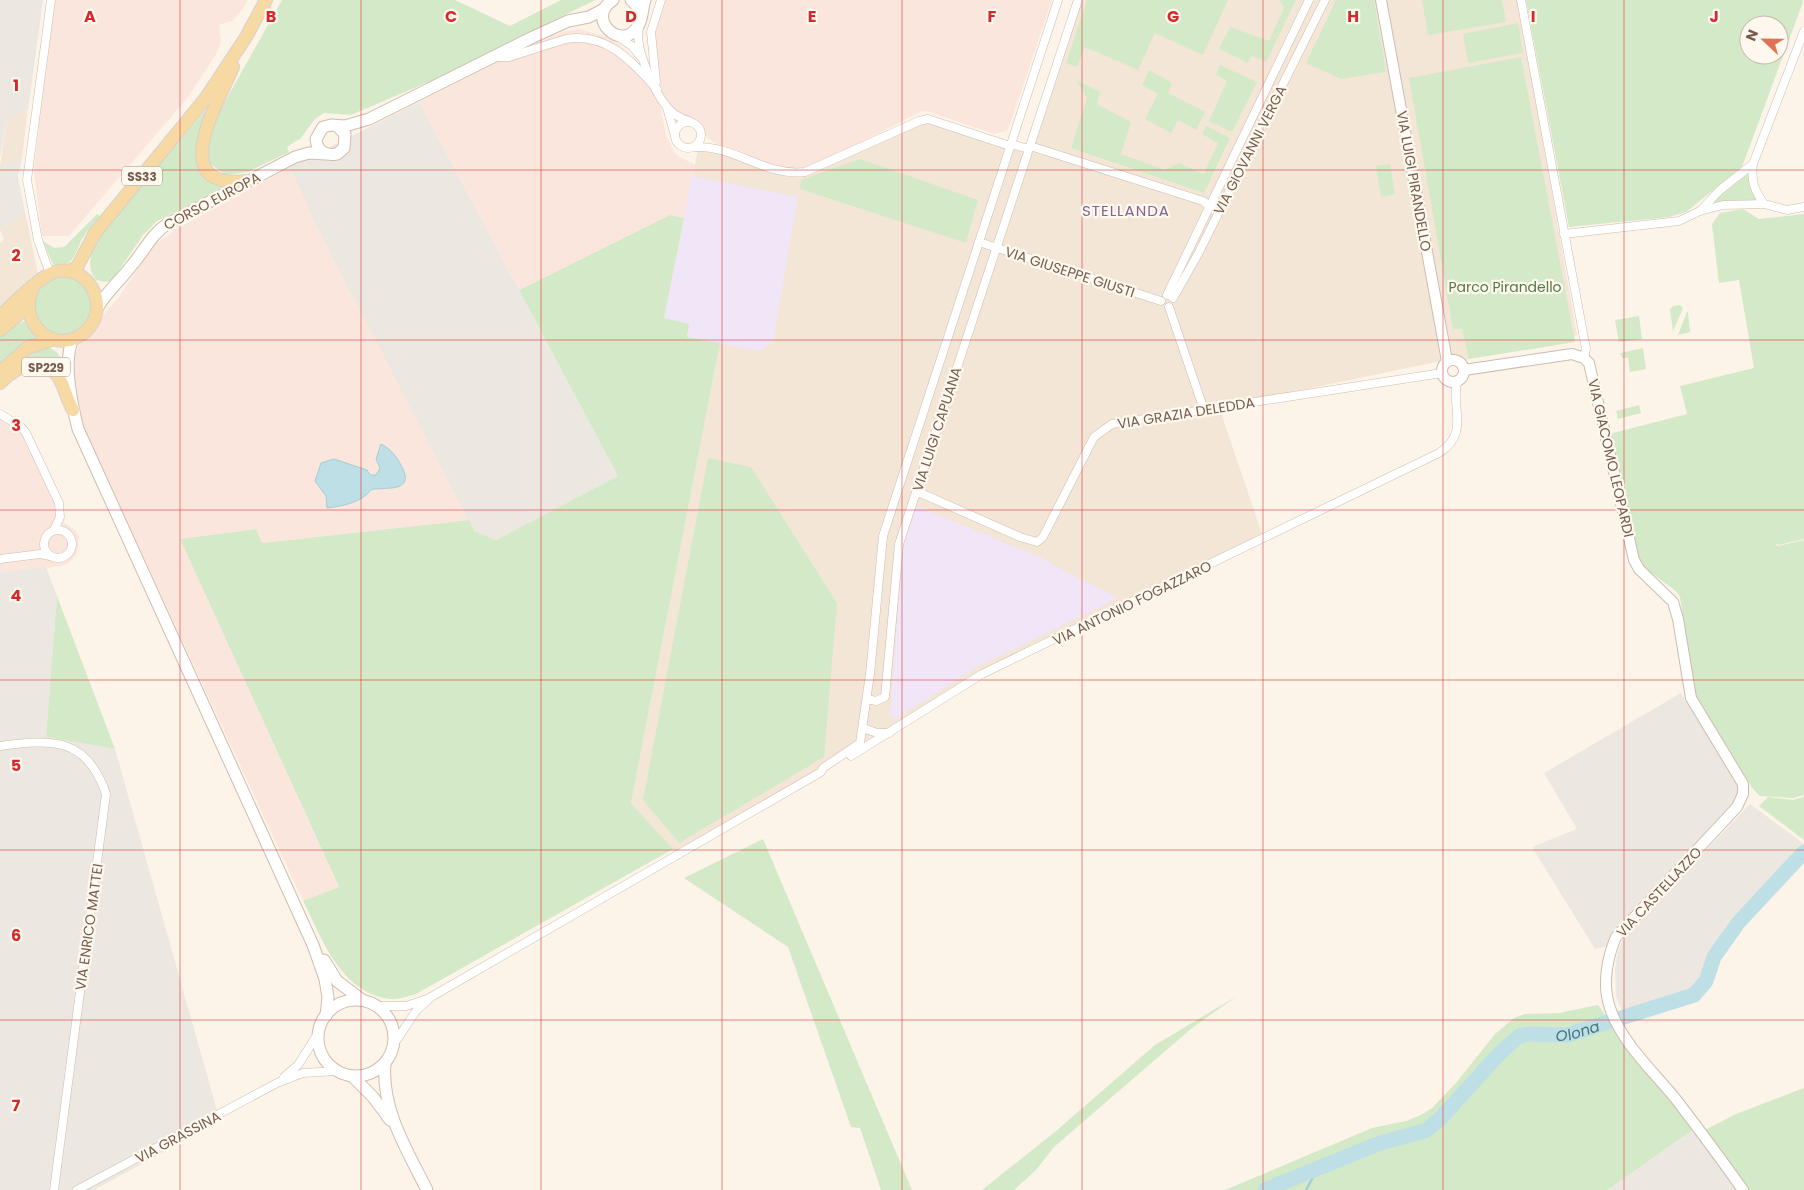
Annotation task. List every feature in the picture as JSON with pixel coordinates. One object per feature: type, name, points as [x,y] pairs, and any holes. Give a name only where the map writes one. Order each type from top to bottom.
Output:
[{"type":"main road","name":"SS33","points":[[69,272],[77,267],[95,233],[205,99],[246,37],[266,0]]},
{"type":"main road","points":[[372,118],[354,132],[346,145],[337,154],[326,154],[319,149],[316,142],[319,131],[328,125],[352,125],[372,118],[568,21],[589,17],[604,9],[613,0]]},
{"type":"main road","points":[[631,0],[638,7],[640,21]]},
{"type":"main road","points":[[561,26],[594,24],[612,32],[629,34],[640,21],[645,0]]},
{"type":"main road","points":[[604,9],[603,18],[612,32]]},
{"type":"main road","points":[[246,37],[204,133],[201,152],[203,163],[212,174],[231,182],[248,181]]},
{"type":"main road","points":[[337,126],[345,134],[346,145]]},
{"type":"main road","name":"CORSO EUROPA","points":[[295,157],[308,146],[319,131]]},
{"type":"main road","name":"CORSO EUROPA","points":[[98,307],[108,291],[121,279],[150,237],[159,230],[295,157],[309,153],[326,154]]},
{"type":"main road","name":"SS33","points":[[85,252],[82,267],[88,282]]},
{"type":"main road","points":[[0,316],[50,274],[69,272],[88,282],[106,287],[121,279]]},
{"type":"main road","points":[[0,372],[27,348],[39,342],[73,339],[90,327],[98,307],[96,296],[88,282]]},
{"type":"main road","points":[[34,286],[29,303],[30,317],[45,335],[56,339],[65,351],[70,371]]},
{"type":"main road","points":[[0,330],[18,316],[29,303]]},
{"type":"main road","name":"SP229","points":[[73,339],[69,351],[70,371],[73,410],[78,429],[313,944],[325,979],[328,997],[326,1016],[319,1032]]},
{"type":"main road","name":"SP229","points":[[0,383],[15,369],[24,364],[37,364],[49,368],[60,379],[68,402],[73,410]]},
{"type":"main road","name":"SP229","points":[[313,944],[337,981],[354,995],[376,1006],[391,1022],[394,1044]]},
{"type":"main road","points":[[326,1016],[334,1008],[345,1002],[365,1001]]},
{"type":"main road","points":[[319,1032],[318,1040],[322,1056],[337,1071],[352,1076],[365,1075],[377,1070],[385,1063],[394,1044]]},
{"type":"main road","points":[[385,1063],[386,1093],[395,1125],[427,1190]]},
{"type":"main road","points":[[352,1076],[373,1097],[395,1125]]},
{"type":"street","points":[[50,274],[38,240],[28,180],[52,0]]},
{"type":"street","points":[[657,89],[651,32],[662,0]]},
{"type":"street","name":"VIA LUIGI CAPUANA","points":[[863,728],[883,536],[1058,0]]},
{"type":"street","name":"VIA LUIGI CAPUANA","points":[[867,699],[876,701],[885,697],[899,544],[995,247],[1078,0]]},
{"type":"street","name":"VIA GIOVANNI VERGA","points":[[1170,297],[1210,206],[1310,0]]},
{"type":"street","name":"VIA GIOVANNI VERGA","points":[[1170,297],[1218,213],[1325,0]]},
{"type":"street","name":"VIA LUIGI PIRANDELLO","points":[[1381,0],[1447,361]]},
{"type":"street","name":"VIA GIACOMO LEOPARDI","points":[[1521,0],[1586,349],[1584,358],[1592,372],[1634,560],[1639,569],[1673,602],[1678,619],[1691,698]]},
{"type":"street","points":[[640,21],[637,36],[643,60],[667,106],[672,112],[697,125],[709,140],[724,150]]},
{"type":"street","points":[[612,32],[632,46],[643,60]]},
{"type":"street","points":[[1764,204],[1754,188],[1752,179],[1753,164],[1804,32]]},
{"type":"street","points":[[494,56],[509,57],[566,39],[595,40],[605,43],[624,55],[657,89]]},
{"type":"street","points":[[667,106],[675,139],[683,148],[707,146],[724,150],[768,167],[792,172],[805,172],[919,121],[928,119],[1203,201],[1218,213]]},
{"type":"street","points":[[675,139],[678,127],[689,122]]},
{"type":"street","points":[[695,147],[700,141],[700,129]]},
{"type":"street","points":[[1700,211],[1720,190],[1753,164]]},
{"type":"street","points":[[1564,234],[1679,221],[1700,211],[1722,205],[1764,204],[1788,210],[1804,207]]},
{"type":"street","name":"VIA GIUSEPPE GIUSTI","points":[[979,242],[1161,301]]},
{"type":"street","points":[[1162,297],[1170,297],[1173,304],[1169,307],[1164,306],[1161,301],[1162,297]]},
{"type":"street","points":[[1169,307],[1204,410]]},
{"type":"street","points":[[1464,370],[1567,354],[1584,358]]},
{"type":"street","points":[[1447,361],[1458,361],[1464,370],[1463,377],[1457,382],[1446,380],[1442,373],[1443,366],[1447,361]]},
{"type":"street","name":"VIA GRAZIA DELEDDA","points":[[916,492],[1020,537],[1037,542],[1043,537],[1088,447],[1098,432],[1112,424],[1442,373]]},
{"type":"street","name":"VIA ANTONIO FOGAZZARO","points":[[821,772],[825,772],[891,733],[982,674],[1439,452],[1448,445],[1456,431],[1457,382]]},
{"type":"street","points":[[0,414],[21,427],[26,434],[57,496],[61,513],[54,530],[35,551],[22,556]]},
{"type":"street","points":[[0,559],[22,556],[64,557],[72,545],[67,533],[54,530]]},
{"type":"street","points":[[44,539],[44,548],[50,556]]},
{"type":"street","name":"VIA CASTELLAZZO","points":[[1691,698],[1741,780],[1744,794],[1737,807],[1616,937],[1610,952],[1606,973],[1610,1008],[1624,1036],[1675,1098],[1744,1190]]},
{"type":"street","points":[[376,1006],[406,1006],[432,997],[821,772],[823,768],[857,747],[861,740],[863,728],[881,734],[891,733]]},
{"type":"street","name":"VIA ENRICO MATTEI","points":[[0,746],[45,742],[72,748],[93,764],[106,794],[54,1190]]},
{"type":"street","points":[[394,1044],[416,1011],[432,997]]},
{"type":"street","name":"VIA GRASSINA","points":[[277,1083],[298,1065],[319,1032]]},
{"type":"street","name":"VIA GRASSINA","points":[[77,1190],[277,1083],[303,1073],[337,1071]]},
{"type":"shaded area","points":[[0,0],[43,0],[28,110],[7,118],[0,158]]},
{"type":"shaded area","points":[[53,0],[248,0],[232,21],[219,25],[221,41],[215,56],[188,97],[69,236],[42,236],[34,171]]},
{"type":"shaded area","points":[[663,0],[1052,0],[1008,130],[994,134],[926,111],[920,112],[805,171],[792,172],[725,149],[709,139],[698,125],[672,112],[658,88],[652,45],[659,9]]},
{"type":"shaded area","points":[[1079,0],[1518,0],[1577,335],[1465,360],[1441,361],[1219,407],[1263,537],[982,674],[825,771],[676,853],[631,803],[720,343],[664,319],[698,149],[707,147],[792,174],[924,120],[1029,151]]},
{"type":"shaded area","points":[[578,29],[606,36],[621,46],[636,60],[660,105],[666,135],[673,150],[681,158],[695,164],[684,218],[670,215],[519,290],[419,102],[533,44],[562,32]]},
{"type":"shaded area","points":[[419,102],[618,476],[496,540],[474,531],[313,219],[290,167]]},
{"type":"shaded area","points":[[28,110],[22,158],[0,166],[7,118]]},
{"type":"shaded area","points":[[22,158],[18,177],[25,212],[0,230],[0,166]]},
{"type":"shaded area","points":[[290,167],[313,219],[469,520],[262,543],[255,529],[180,539],[339,888],[303,901],[81,422],[75,403],[74,369],[75,354],[83,338],[119,297],[154,245],[175,230]]},
{"type":"shaded area","points":[[692,176],[798,197],[773,342],[759,351],[687,337],[689,324],[664,319]]},
{"type":"shaded area","points":[[25,212],[38,274],[0,306],[0,243],[4,239],[0,230]]},
{"type":"shaded area","points":[[0,409],[27,428],[61,498],[63,522],[75,530],[79,537],[77,554],[69,563],[62,566],[0,573]]},
{"type":"shaded area","points":[[916,506],[1049,561],[1051,564],[1115,596],[1116,599],[977,667],[895,719],[890,716],[903,542]]},
{"type":"shaded area","points":[[46,567],[57,596],[46,737],[115,749],[220,1121],[94,1190],[0,1190],[0,573]]},
{"type":"shaded area","points":[[1681,693],[1738,784],[1738,796],[1727,814],[1616,928],[1608,946],[1595,949],[1532,847],[1577,829],[1544,773]]},
{"type":"shaded area","points":[[1750,804],[1804,844],[1804,852],[1738,923],[1714,957],[1706,981],[1701,988],[1693,995],[1624,1015],[1616,997],[1615,969],[1618,951],[1623,940],[1630,930]]},
{"type":"shaded area","points":[[1694,1129],[1739,1190],[1607,1190]]},
{"type":"green space","points":[[282,0],[455,0],[510,26],[561,0],[595,0],[433,80],[351,115],[324,113],[315,119],[301,138],[287,147],[289,152],[248,172],[226,175],[209,163],[205,145],[210,128]]},
{"type":"green space","points":[[1087,0],[1228,0],[1203,55],[1155,33],[1138,70],[1085,47],[1077,67],[1066,63]]},
{"type":"green space","points":[[1279,0],[1296,0],[1266,62],[1252,56],[1248,63],[1219,49],[1230,27],[1269,41],[1284,8]]},
{"type":"green space","points":[[1336,0],[1374,0],[1386,72],[1341,79],[1306,63]]},
{"type":"green space","points":[[1422,0],[1502,0],[1506,22],[1428,35]]},
{"type":"green space","points":[[1526,0],[1802,0],[1803,2],[1789,40],[1789,15],[1739,15],[1739,65],[1780,65],[1742,167],[1686,212],[1669,217],[1569,227]]},
{"type":"green space","points":[[1518,23],[1523,53],[1468,63],[1463,34]]},
{"type":"green space","name":"Parco Pirandello","points":[[1521,57],[1575,342],[1469,359],[1462,329],[1453,329],[1409,78]]},
{"type":"green space","points":[[1220,65],[1257,82],[1232,132],[1209,121],[1227,81],[1216,74]]},
{"type":"green space","points":[[1149,70],[1172,83],[1168,93],[1205,112],[1196,130],[1178,120],[1171,133],[1145,119],[1158,94],[1142,85]]},
{"type":"green space","points":[[1076,80],[1100,92],[1097,104],[1131,122],[1121,154],[1165,170],[1179,163],[1204,174],[1218,143],[1202,134],[1206,126],[1230,138],[1204,193],[1071,148],[1087,98]]},
{"type":"green space","points":[[221,92],[201,165],[228,185],[157,221],[143,235],[113,279],[107,282],[96,280],[90,268],[90,262],[93,249],[103,231]]},
{"type":"green space","points":[[860,159],[978,200],[966,243],[800,189],[801,180]]},
{"type":"green space","points":[[1390,164],[1395,194],[1381,197],[1376,166]]},
{"type":"green space","points":[[1748,171],[1751,190],[1760,202],[1727,202],[1708,205]]},
{"type":"green space","points":[[1743,209],[1759,219],[1804,214],[1804,539],[1779,545],[1773,543],[1778,546],[1804,540],[1804,795],[1793,798],[1760,796],[1753,789],[1695,694],[1680,597],[1677,592],[1641,565],[1609,434],[1687,414],[1680,386],[1754,368],[1739,280],[1719,283],[1712,224],[1720,213]]},
{"type":"green space","points":[[97,214],[100,216],[82,239],[72,259],[65,265],[53,264],[43,241],[54,248],[64,247]]},
{"type":"green space","points":[[670,215],[684,218],[664,318],[689,324],[687,337],[720,343],[631,803],[673,849],[416,994],[390,999],[373,994],[358,986],[335,962],[303,901],[339,887],[180,539],[256,529],[262,543],[469,520],[474,531],[496,540],[618,476],[519,290]]},
{"type":"green space","points":[[63,277],[74,279],[87,290],[92,306],[90,317],[79,330],[63,335],[52,333],[39,322],[34,306],[36,295],[47,282]]},
{"type":"green space","points":[[1680,305],[1683,308],[1673,331],[1670,310],[1673,306]]},
{"type":"green space","points":[[1687,312],[1690,332],[1678,335]]},
{"type":"green space","points":[[1639,316],[1642,339],[1619,342],[1615,320]]},
{"type":"green space","points":[[26,320],[36,338],[15,351],[0,366],[0,334]]},
{"type":"green space","points":[[48,347],[53,349],[62,359],[66,378],[31,359],[23,360],[39,348]]},
{"type":"green space","points":[[1643,348],[1646,369],[1630,372],[1628,358],[1622,358],[1620,353]]},
{"type":"green space","points":[[1639,405],[1641,413],[1618,419],[1616,411]]},
{"type":"green space","points":[[708,458],[751,467],[837,603],[824,757],[679,843],[643,800]]},
{"type":"green space","points":[[57,596],[115,749],[46,737]]},
{"type":"green space","points":[[1768,797],[1793,800],[1804,797],[1804,840],[1759,806]]},
{"type":"green space","points":[[763,839],[912,1190],[881,1190],[860,1128],[851,1127],[788,947],[684,878]]},
{"type":"green space","points":[[1237,996],[1192,1028],[1054,1147],[1036,1170],[1014,1190],[982,1190],[1056,1131],[1155,1045]]},
{"type":"green space","points":[[1598,1005],[1608,1019],[1566,1031],[1528,1030],[1511,1035],[1455,1100],[1431,1122],[1412,1132],[1371,1144],[1357,1156],[1418,1140],[1443,1124],[1480,1082],[1520,1042],[1526,1040],[1569,1041],[1612,1027],[1694,1129],[1607,1190],[1225,1190],[1372,1128],[1406,1121],[1421,1115],[1432,1108],[1456,1083],[1495,1034],[1514,1018],[1525,1014],[1559,1013]]},
{"type":"green space","points":[[1804,1088],[1804,1190],[1747,1190],[1706,1133],[1707,1129],[1736,1114]]},
{"type":"water","points":[[381,444],[391,451],[402,467],[405,476],[401,486],[371,490],[362,498],[352,503],[327,508],[326,496],[315,481],[321,463],[334,459],[367,470],[370,475],[376,475],[380,468],[376,459]]},
{"type":"waterway","name":"Olona","points":[[1265,1190],[1380,1143],[1425,1131],[1439,1120],[1499,1054],[1519,1036],[1528,1034],[1567,1035],[1694,995],[1706,981],[1714,957],[1738,923],[1804,852]]},
{"type":"waterway","name":"Olona","points":[[1306,1190],[1318,1168]]},
{"type":"district","name":"STELLANDA","points":[[1126,210]]}]
